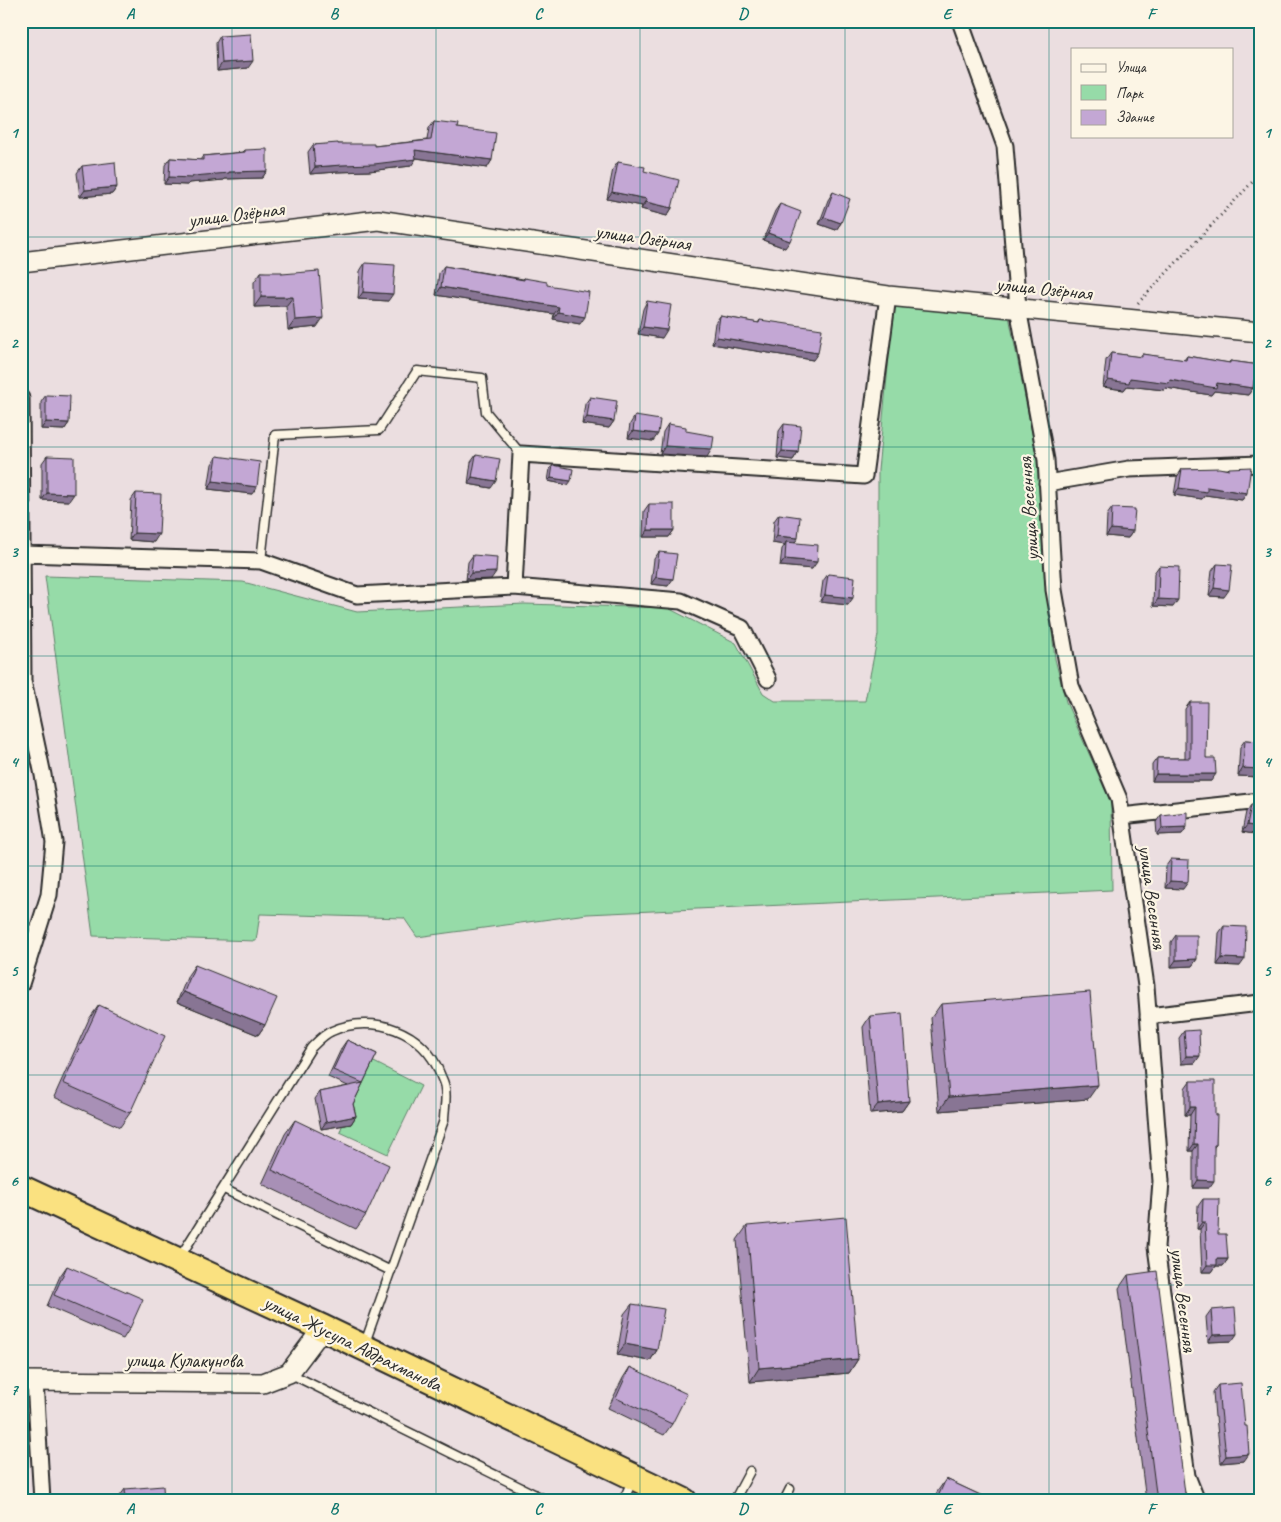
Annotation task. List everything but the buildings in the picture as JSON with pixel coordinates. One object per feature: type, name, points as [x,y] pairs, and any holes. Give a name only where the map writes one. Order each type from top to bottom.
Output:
[{"type":"highway","name":"улица Жусупа Абдрахманова","points":[[21,1188],[324,1328],[684,1501]]},
{"type":"street","name":"улица Весенняя","points":[[960,21],[1005,146],[1018,308],[1046,460],[1054,590],[1071,686],[1119,800],[1146,986],[1161,1181],[1156,1247],[1187,1476],[1197,1501]]},
{"type":"street","name":"улица Озёрная","points":[[21,262],[378,220],[888,296],[1260,332]]},
{"type":"street","points":[[514,586],[521,454],[864,476],[888,296]]},
{"type":"street","points":[[21,398],[23,681],[43,775],[54,842],[49,895],[21,984]]},
{"type":"street","points":[[1047,483],[1128,469],[1260,464]]},
{"type":"street","points":[[22,554],[261,560],[357,595],[514,586],[681,601],[742,628],[768,679]]},
{"type":"street","points":[[1121,816],[1260,801]]},
{"type":"street","points":[[1148,1016],[1260,1004]]},
{"type":"street","points":[[289,1373],[324,1328]]},
{"type":"street","name":"улица Кулакунова","points":[[28,1381],[263,1383],[289,1373]]},
{"type":"street","points":[[28,1381],[42,1501]]},
{"type":"lane","points":[[261,560],[275,435],[379,430],[417,371],[482,378],[486,412],[521,454]]},
{"type":"lane","points":[[178,1260],[311,1048],[330,1031],[354,1024],[379,1024],[402,1032],[422,1046],[437,1066],[445,1089],[444,1120],[363,1347]]},
{"type":"lane","points":[[224,1189],[391,1270]]},
{"type":"lane","points":[[289,1373],[548,1501]]},
{"type":"lane","points":[[734,1501],[750,1471]]},
{"type":"lane","points":[[623,1501],[634,1477]]},
{"type":"lane","points":[[784,1501],[790,1489]]},
{"type":"path","points":[[1123,318],[1260,174]]},
{"type":"green space","points":[[894,305],[1009,316],[1037,458],[1043,551],[1055,659],[1066,702],[1111,803],[1112,890],[587,914],[417,937],[404,918],[260,914],[256,941],[93,936],[45,576],[243,582],[357,612],[524,604],[668,608],[736,643],[763,693],[775,701],[865,701],[878,635],[878,470]]},
{"type":"green space","points":[[372,1061],[421,1086],[388,1154],[340,1132],[342,1126],[351,1123],[348,1110]]}]
